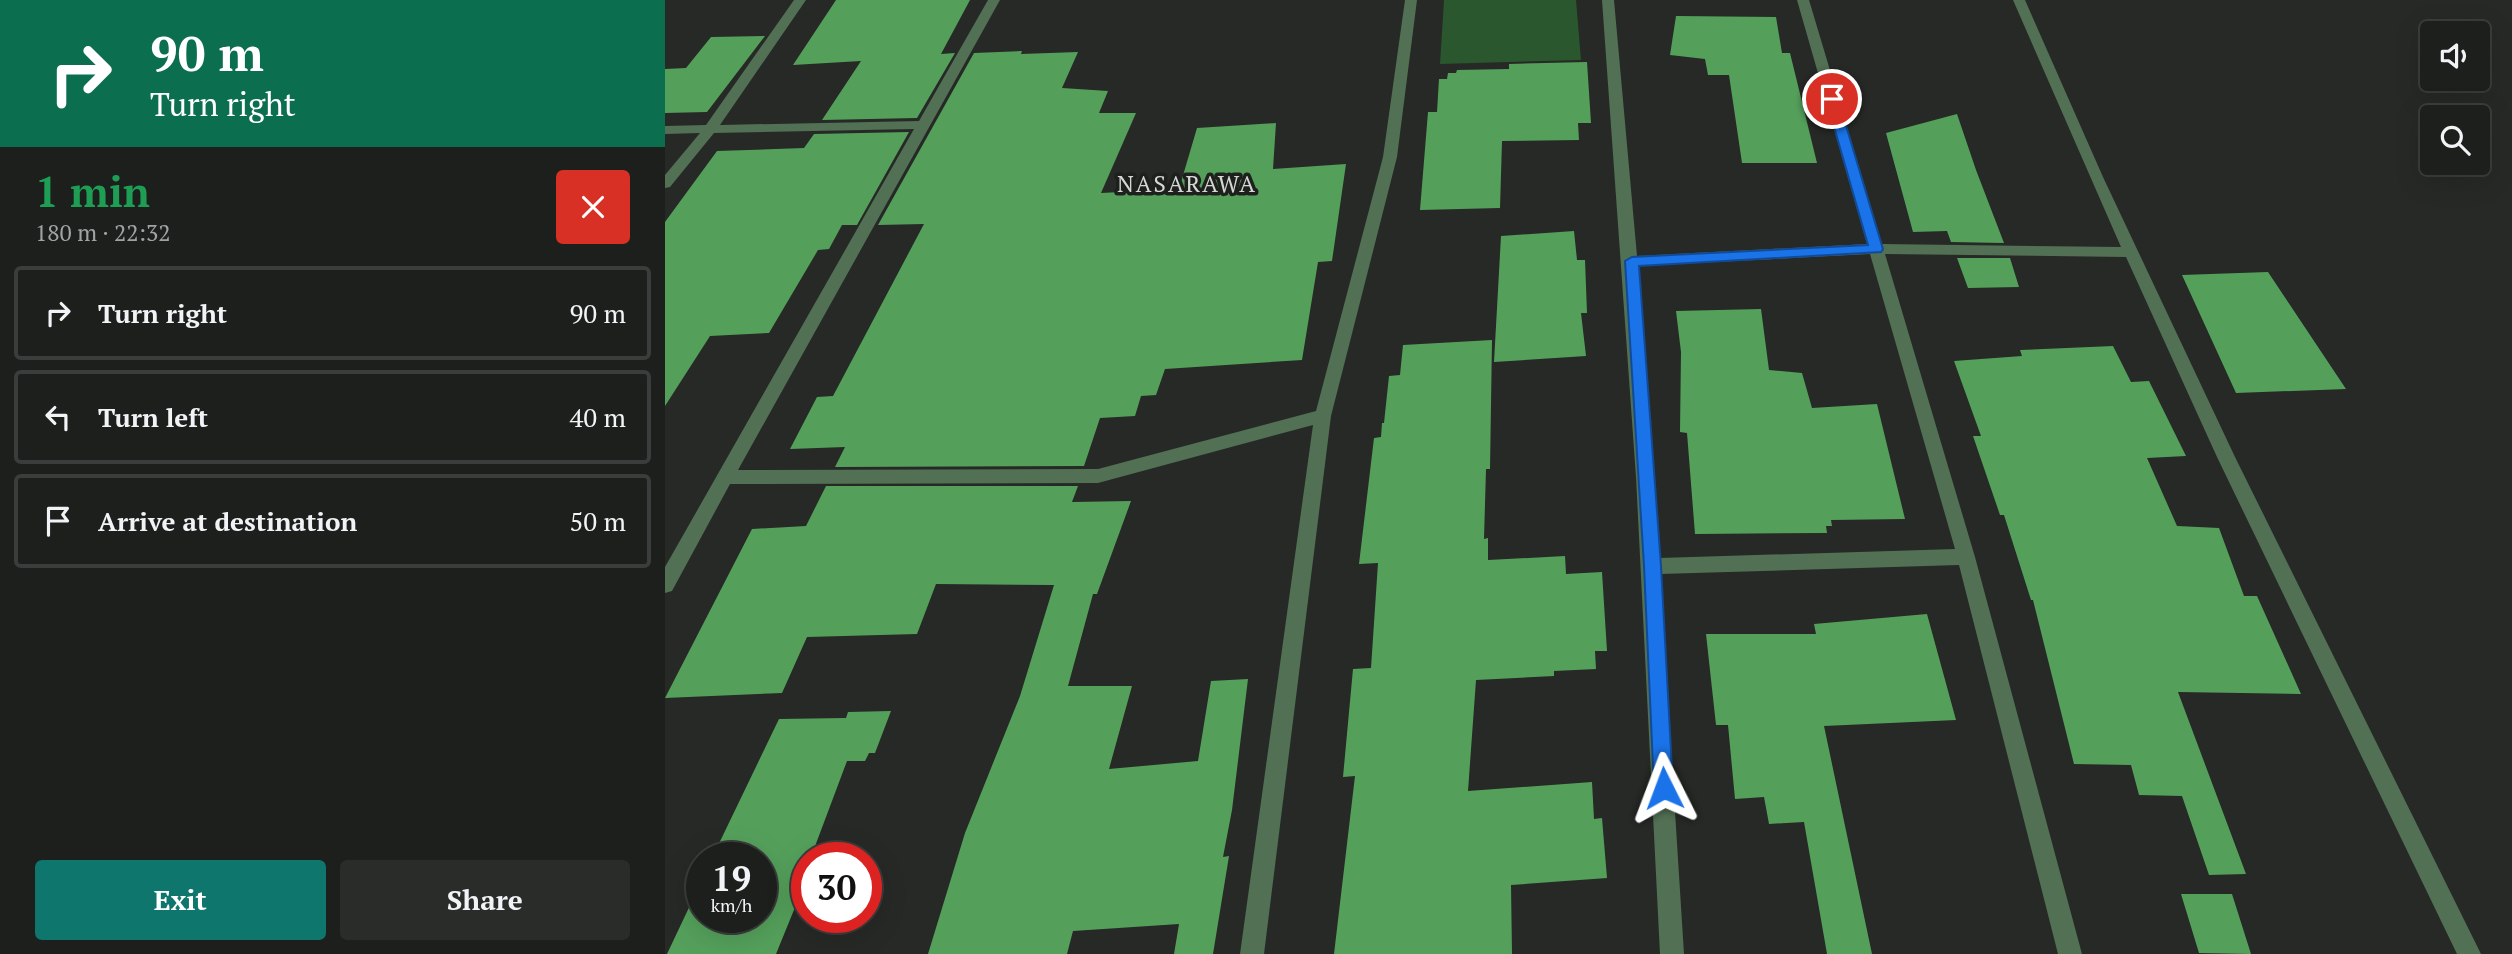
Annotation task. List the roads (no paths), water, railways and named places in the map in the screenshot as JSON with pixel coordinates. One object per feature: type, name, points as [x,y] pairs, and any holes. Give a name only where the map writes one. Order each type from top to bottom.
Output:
[{"type":"street","points":[[665,184],[711,128],[800,0]]},
{"type":"street","points":[[665,585],[994,0]]},
{"type":"street","points":[[1252,954],[1323,416],[1390,156],[1411,0]]},
{"type":"street","points":[[1608,0],[1632,261],[1653,566],[1672,954]]},
{"type":"street","points":[[1803,0],[1966,557],[2070,954]]},
{"type":"street","points":[[2019,0],[2226,457],[2469,954]]},
{"type":"street","points":[[665,130],[922,125]]},
{"type":"street","points":[[1632,261],[1876,249],[2131,252]]},
{"type":"street","points":[[726,477],[1098,476],[1323,416]]},
{"type":"street","points":[[1653,566],[1966,557]]},
{"type":"district","name":"NASARAWA","points":[[1187,183]]}]
